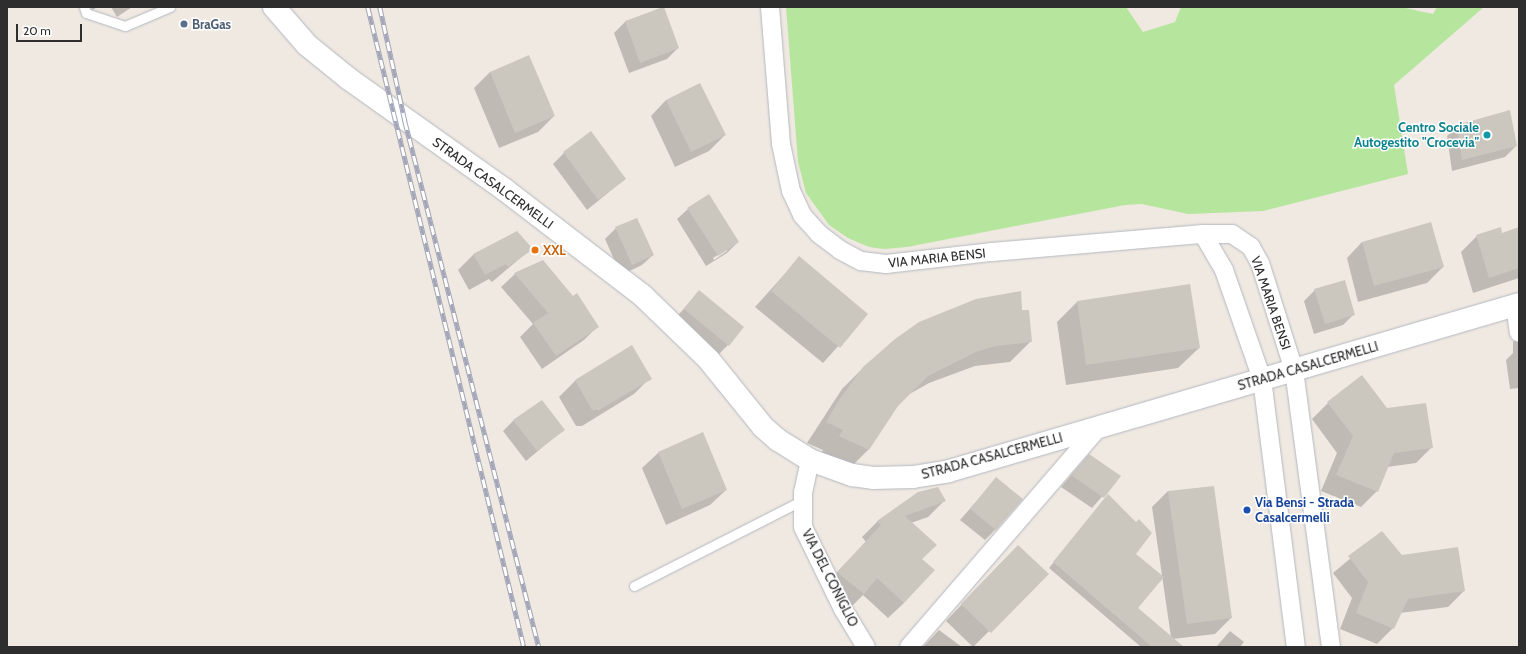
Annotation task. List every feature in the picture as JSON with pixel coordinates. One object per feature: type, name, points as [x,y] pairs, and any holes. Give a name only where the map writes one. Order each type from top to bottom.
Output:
[{"type":"main road","name":"STRADA CASALCERMELLI","points":[[274,7],[307,45],[394,113],[505,190],[642,295],[710,360],[763,427],[778,440],[810,460],[852,474],[873,478],[913,477],[960,468],[1517,304]]},
{"type":"street","name":"VIA MARIA BENSI","points":[[770,7],[781,144],[791,191],[802,215],[819,234],[840,250],[861,261],[886,264],[992,252],[1203,234],[1232,234],[1251,248],[1260,263],[1294,370],[1331,647]]},
{"type":"street","points":[[1203,234],[1224,270],[1262,379],[1296,647]]},
{"type":"street","points":[[1517,304],[1519,333]]},
{"type":"street","name":"STRADA CASALCERMELLI","points":[[909,647],[1098,428]]},
{"type":"street","name":"VIA DEL CONIGLIO","points":[[810,460],[803,500],[803,527],[844,609],[866,647]]},
{"type":"lane","points":[[84,7],[86,13],[125,26],[170,7]]},
{"type":"lane","points":[[634,586],[803,500]]},
{"type":"green space","points":[[786,7],[1126,7],[1143,32],[1175,22],[1181,7],[1401,7],[1433,14],[1437,7],[1484,7],[1394,85],[1408,174],[1263,211],[1188,214],[1142,204],[1125,205],[907,247],[884,249],[869,247],[848,238],[829,225],[806,193],[798,162]]},
{"type":"building","points":[[664,7],[679,48],[640,63],[625,21]]},
{"type":"building","points":[[529,55],[555,116],[515,133],[490,72]]},
{"type":"building","points":[[700,83],[726,135],[691,152],[666,100]]},
{"type":"building","name":"Centro Sociale Autogestito \"Crocevia\"","points":[[1510,110],[1517,146],[1462,160],[1457,125]]},
{"type":"building","points":[[591,131],[626,179],[598,200],[563,152]]},
{"type":"building","points":[[709,194],[739,242],[718,256],[687,208]]},
{"type":"building","points":[[637,218],[654,255],[632,265],[615,227]]},
{"type":"building","points":[[1431,222],[1444,267],[1374,286],[1362,242]]},
{"type":"building","points":[[1501,227],[1502,233],[1519,227],[1519,268],[1489,278],[1476,235]]},
{"type":"building","points":[[517,231],[533,249],[508,267],[506,264],[485,275],[473,254]]},
{"type":"building","points":[[799,256],[868,314],[840,348],[771,291]]},
{"type":"building","points":[[543,260],[573,296],[577,293],[599,327],[556,356],[533,323],[548,313],[514,273]]},
{"type":"building","points":[[1345,280],[1355,315],[1325,324],[1314,289]]},
{"type":"building","points":[[1190,284],[1200,348],[1086,365],[1077,301]]},
{"type":"building","points":[[699,290],[744,327],[729,346],[684,309]]},
{"type":"building","points":[[1021,291],[1022,310],[1029,310],[1032,342],[996,346],[976,352],[928,376],[898,406],[869,450],[839,436],[843,430],[826,422],[837,403],[863,367],[895,339],[919,322],[976,299]]},
{"type":"building","points":[[632,345],[652,379],[599,410],[592,410],[575,380]]},
{"type":"building","points":[[1362,375],[1387,408],[1426,403],[1433,448],[1394,453],[1378,492],[1336,475],[1353,436],[1327,402]]},
{"type":"building","points":[[542,400],[565,430],[537,451],[513,420]]},
{"type":"building","points":[[703,432],[727,490],[682,509],[658,452]]},
{"type":"building","points":[[1089,454],[1121,476],[1104,498],[1071,475]]},
{"type":"building","points":[[996,477],[1023,499],[996,530],[970,509]]},
{"type":"building","points":[[1214,486],[1232,618],[1187,624],[1168,491]]},
{"type":"building","points":[[938,487],[946,501],[905,516],[937,545],[922,559],[935,570],[904,603],[877,578],[864,594],[837,572],[881,525],[877,521],[918,492]]},
{"type":"building","points":[[1108,494],[1136,522],[1139,519],[1152,533],[1136,554],[1164,577],[1138,608],[1184,647],[1152,647],[1053,562]]},
{"type":"building","points":[[1382,531],[1402,555],[1458,547],[1465,591],[1408,599],[1394,629],[1356,613],[1368,582],[1348,556]]},
{"type":"building","points":[[1018,545],[1049,574],[991,633],[961,604]]},
{"type":"railway","points":[[368,7],[524,647]]},
{"type":"railway","points":[[380,7],[405,121],[539,647]]},
{"type":"place","name":"BraGas","points":[[184,24]]},
{"type":"place","name":"Centro Sociale Autogestito \"Crocevia\"","points":[[1487,135]]},
{"type":"place","name":"XXL","points":[[535,250]]},
{"type":"place","name":"Via Bensi - Strada Casalcermelli","points":[[1247,510]]}]
